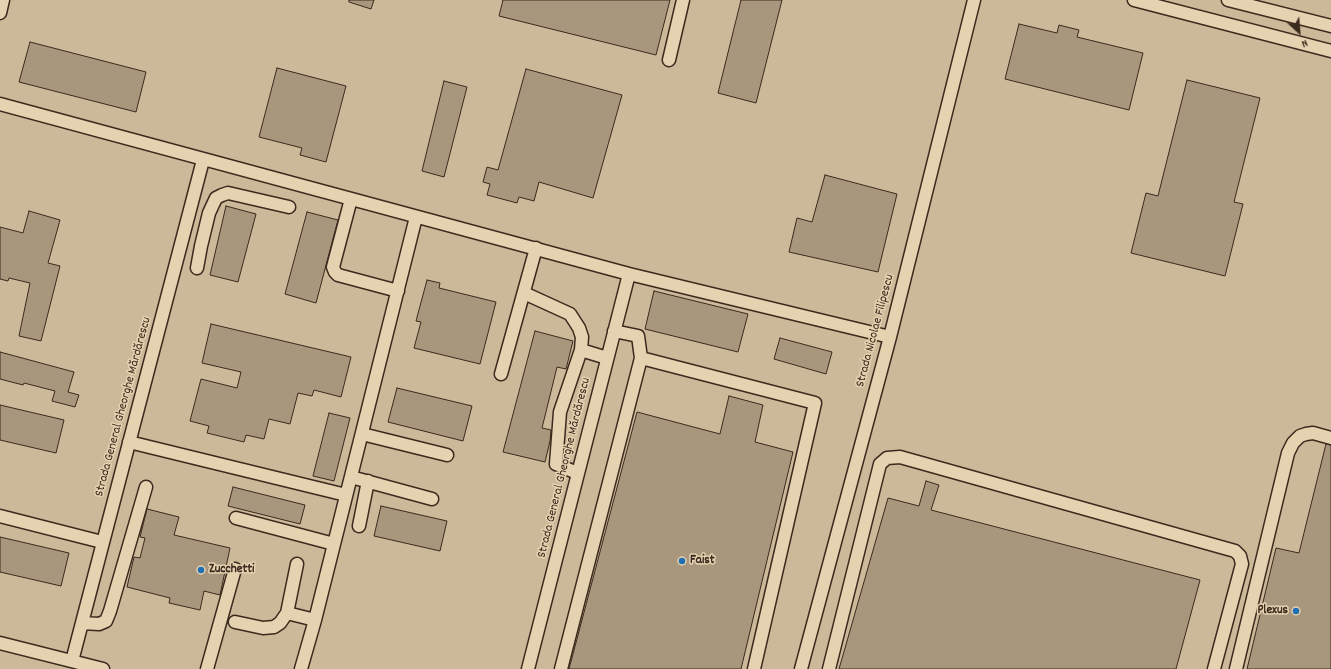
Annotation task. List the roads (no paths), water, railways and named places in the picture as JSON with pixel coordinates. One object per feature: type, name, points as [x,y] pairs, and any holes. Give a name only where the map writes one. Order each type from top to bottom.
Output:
[{"type":"street","points":[[0,13],[3,0]]},
{"type":"street","points":[[669,60],[683,0]]},
{"type":"street","name":"Strada Nicolae Filipescu","points":[[801,669],[890,337],[974,0]]},
{"type":"street","points":[[1134,0],[1331,51]]},
{"type":"street","points":[[1228,0],[1331,26]]},
{"type":"street","points":[[0,104],[629,274],[890,337]]},
{"type":"street","name":"Strada General Gheorghe Mărdărescu","points":[[72,661],[203,160]]},
{"type":"street","points":[[197,268],[209,213],[216,198],[228,193],[289,207]]},
{"type":"street","points":[[351,199],[333,267],[335,272],[338,275],[398,291]]},
{"type":"street","points":[[301,669],[315,620],[416,217]]},
{"type":"street","points":[[182,241],[201,246]]},
{"type":"street","points":[[501,374],[536,248]]},
{"type":"street","name":"Strada General Gheorghe Mărdărescu","points":[[528,669],[629,274]]},
{"type":"street","points":[[524,293],[570,314],[579,328],[582,337],[581,350],[560,412],[556,464],[578,473]]},
{"type":"street","points":[[560,669],[641,358],[638,336],[614,331]]},
{"type":"street","points":[[581,350],[607,358]]},
{"type":"street","points":[[641,358],[815,403],[754,669]]},
{"type":"street","points":[[1236,669],[1288,453],[1293,443],[1300,436],[1314,433],[1331,438]]},
{"type":"street","points":[[362,434],[447,455]]},
{"type":"street","points":[[129,442],[346,495]]},
{"type":"street","points":[[829,669],[880,464],[887,458],[900,456],[1235,551],[1240,556],[1242,564],[1214,669]]},
{"type":"street","points":[[351,477],[432,499]]},
{"type":"street","points":[[360,526],[368,481]]},
{"type":"street","points":[[82,623],[99,624],[106,621],[146,487]]},
{"type":"street","points":[[0,516],[102,542]]},
{"type":"street","points":[[236,518],[334,544]]},
{"type":"street","points":[[235,622],[263,628],[274,627],[280,623],[287,613],[297,564]]},
{"type":"street","points":[[208,669],[235,569]]},
{"type":"street","points":[[287,613],[315,620]]},
{"type":"street","points":[[0,643],[103,669]]},
{"type":"place","name":"Faist","points":[[682,561]]},
{"type":"place","name":"Zucchetti","points":[[201,570]]},
{"type":"place","name":"Plexus","points":[[1296,611]]}]
